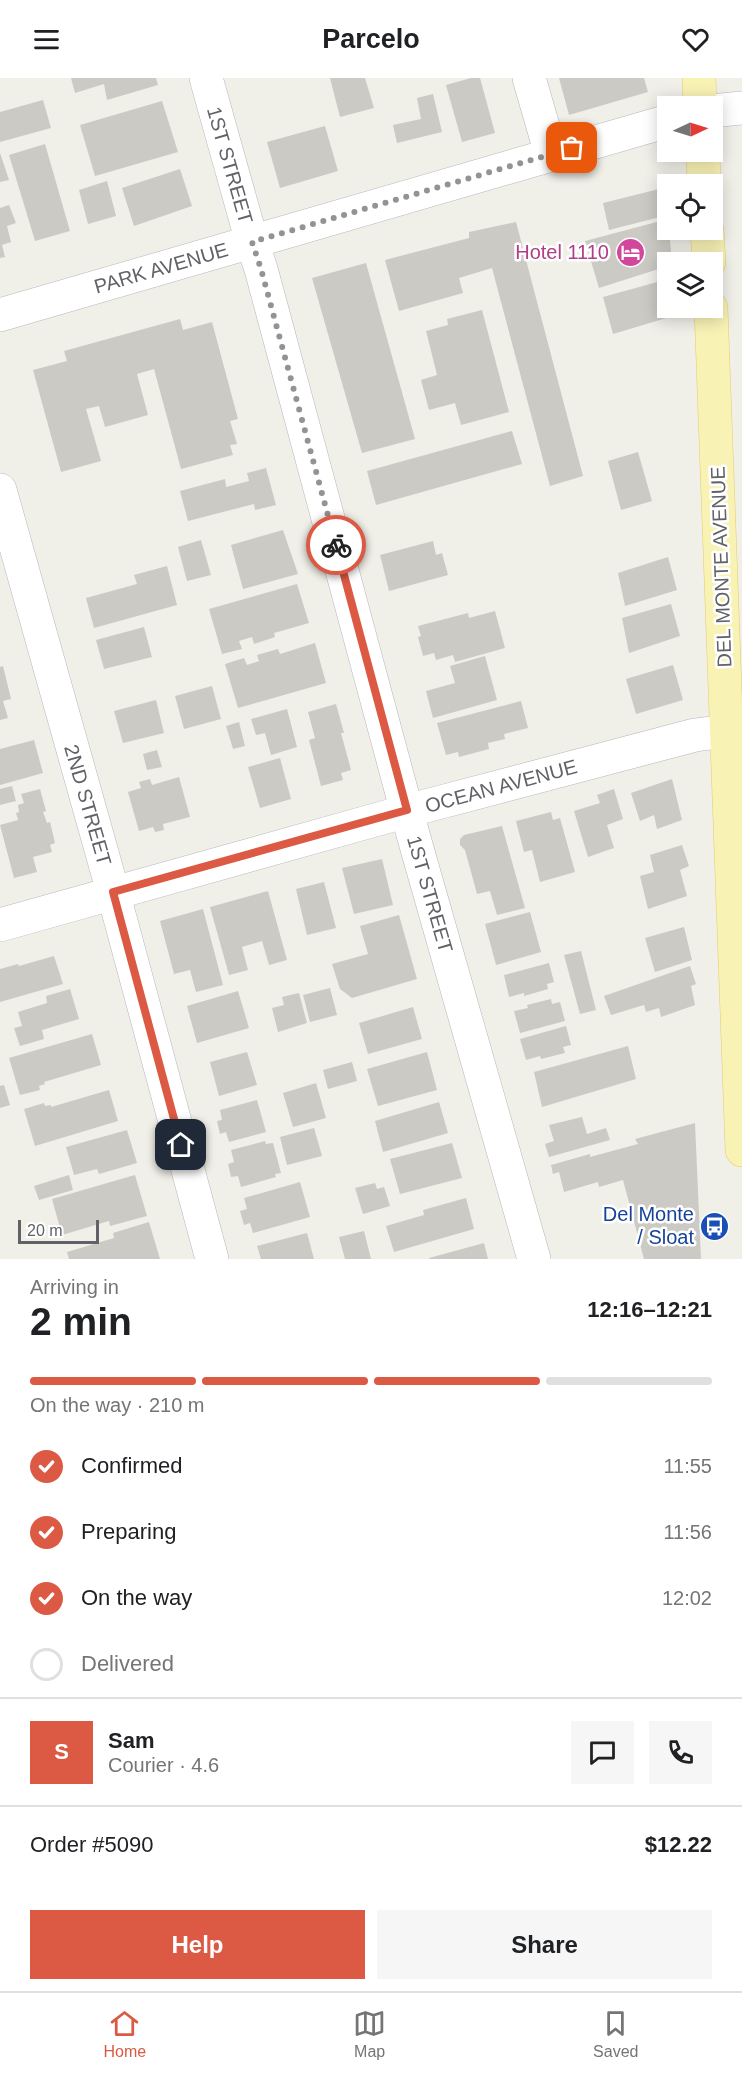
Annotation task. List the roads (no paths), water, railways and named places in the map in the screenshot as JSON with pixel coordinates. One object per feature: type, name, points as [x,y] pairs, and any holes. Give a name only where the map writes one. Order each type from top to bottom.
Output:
[{"type":"main road","points":[[699,78],[700,96]]},
{"type":"main road","name":"DEL MONTE AVENUE","points":[[711,318],[742,1150]]},
{"type":"street","name":"1ST STREET","points":[[206,78],[264,281],[407,810],[534,1259]]},
{"type":"street","points":[[529,78],[551,154]]},
{"type":"street","points":[[723,110],[742,108]]},
{"type":"street","name":"PARK AVENUE","points":[[0,315],[657,124]]},
{"type":"street","name":"2ND STREET","points":[[0,490],[113,892],[212,1259]]},
{"type":"street","name":"OCEAN AVENUE","points":[[0,925],[407,810],[695,735],[727,731]]},
{"type":"place","name":"Hotel 1110","points":[[630,252]]},
{"type":"place","name":"Del Monte / Sloat","points":[[715,1226]]}]
